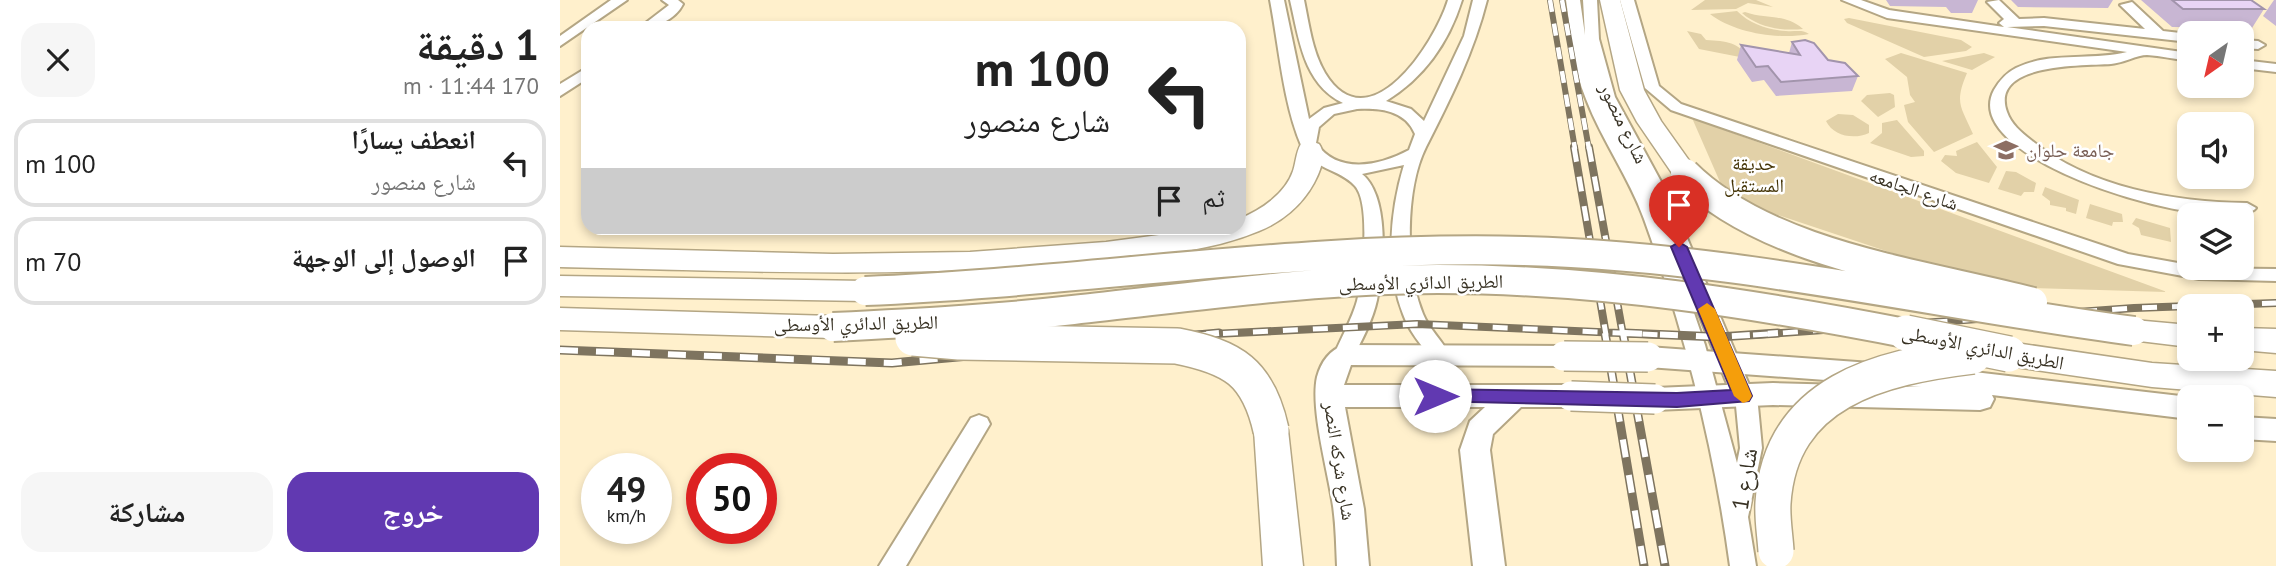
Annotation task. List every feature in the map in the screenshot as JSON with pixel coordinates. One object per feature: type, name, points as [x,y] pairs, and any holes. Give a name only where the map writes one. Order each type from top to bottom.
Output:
[{"type":"highway","points":[[1610,0],[1633,90],[1649,121],[1685,173],[1719,205],[1773,233],[2134,331]]},
{"type":"highway","points":[[1246,224],[1271,214],[1298,189],[1310,163],[1309,143]]},
{"type":"highway","points":[[560,257],[844,265],[941,264],[1057,256],[1213,235]]},
{"type":"highway","name":"الطريق الدائري الأوسطى","points":[[560,286],[865,291],[989,285],[1266,256],[1441,250],[1528,251],[1598,254],[1705,265],[1972,310],[2177,335]]},
{"type":"highway","name":"الطريق الدائري الأوسطى","points":[[560,319],[833,327],[1015,316],[1281,286],[1367,281],[1512,281],[1613,288],[1756,305],[2009,354],[2152,374],[2276,383]]},
{"type":"highway","points":[[833,327],[959,342],[1177,346],[1208,351],[1234,363],[1254,380],[1267,404],[1283,566]]},
{"type":"highway","points":[[2254,340],[2276,341]]},
{"type":"highway","points":[[1766,561],[1777,468],[1793,437],[1822,402],[1854,381],[1895,367],[1941,359],[2009,354]]},
{"type":"main road","points":[[1344,355],[1648,358],[1940,378],[2177,407]]},
{"type":"main road","name":"شارع شركه النصر","points":[[1344,355],[1331,376],[1329,397],[1349,509],[1353,566]]},
{"type":"main road","points":[[1489,566],[1475,450],[1480,429],[1514,396]]},
{"type":"main road","points":[[1329,397],[1948,397],[2177,422]]},
{"type":"main road","points":[[2254,414],[2276,416]]},
{"type":"main road","points":[[2254,429],[2276,430]]},
{"type":"street","points":[[590,21],[620,0]]},
{"type":"street","points":[[656,21],[675,7],[676,4],[669,0]]},
{"type":"street","points":[[1277,0],[1299,114],[1309,143],[1323,160],[1342,167],[1377,169],[1399,163],[1419,146],[1475,25],[1480,0]]},
{"type":"street","points":[[1297,0],[1318,79],[1333,94],[1364,104],[1399,109],[1414,117],[1422,128],[1405,202],[1402,265],[1412,313],[1438,354]]},
{"type":"street","points":[[1309,143],[1311,125],[1322,115],[1364,104],[1398,88],[1418,69],[1448,21],[1455,0]]},
{"type":"street","name":"شارع منصور","points":[[1573,0],[1588,84],[1598,110],[1642,192],[1690,326],[1711,399]]},
{"type":"street","name":"شارع منصور","points":[[1590,0],[1592,39],[1607,97],[1662,200],[1743,396]]},
{"type":"street","name":"شارع الجامعه","points":[[1627,0],[1652,88],[1676,107],[2125,260],[2199,274],[2276,275]]},
{"type":"street","points":[[1849,0],[1887,14],[1984,28],[2177,36]]},
{"type":"street","points":[[1994,2],[2036,49],[2037,64]]},
{"type":"street","points":[[2127,5],[2158,34]]},
{"type":"street","points":[[560,42],[581,27]]},
{"type":"street","points":[[2019,28],[2177,55]]},
{"type":"street","points":[[2254,45],[2258,45]]},
{"type":"street","points":[[2141,50],[2127,57],[2037,64],[2005,84],[1997,103],[2005,124],[2036,154],[2067,171],[2113,187],[2187,203]]},
{"type":"street","points":[[2254,65],[2276,68]]},
{"type":"street","name":"شارع شركه النصر","points":[[1342,167],[1363,184],[1370,195],[1374,218],[1367,301],[1344,355]]},
{"type":"street","name":"شارع 1","points":[[1737,522],[1751,448],[1750,424],[1743,396]]},
{"type":"street","name":"شارع 1","points":[[1711,399],[1737,522],[1766,561]]},
{"type":"street","points":[[892,566],[979,424]]},
{"type":"lane","points":[[560,91],[581,76]]},
{"type":"green space","points":[[1705,0],[1756,0],[1773,7],[1748,3],[1736,9],[1691,10]]},
{"type":"green space","points":[[1737,11],[1753,23],[1766,28],[1809,34],[1784,36],[1757,33],[1731,26],[1710,14]]},
{"type":"green space","points":[[1742,13],[1789,21],[1803,29],[1779,29],[1763,25]]},
{"type":"green space","points":[[1844,19],[1961,40],[1972,47],[1966,51],[1924,57],[1847,23]]},
{"type":"green space","points":[[1687,31],[1701,34],[1706,40],[1731,44],[1741,49],[1750,59],[1699,49]]},
{"type":"green space","points":[[1901,53],[1967,73],[1960,99],[1962,111],[1973,134],[1934,152],[1908,122],[1904,105],[1915,102],[1910,95],[1907,77],[1885,59]]},
{"type":"green space","points":[[1984,53],[1995,57],[1972,70],[1942,61]]},
{"type":"green space","points":[[1867,95],[1894,95],[1895,107],[1878,117],[1861,101]]},
{"type":"green space","points":[[1838,114],[1853,115],[1869,125],[1869,133],[1851,136],[1834,130],[1826,121]]},
{"type":"green space","name":"حديقة المستقبل","points":[[1692,118],[2167,292],[1994,287],[1727,198]]},
{"type":"green space","points":[[1897,120],[1924,151],[1924,156],[1911,157],[1870,143],[1882,133],[1882,123]]},
{"type":"green space","points":[[1977,142],[1997,167],[1989,183],[1956,173],[1941,161],[1945,155],[1957,156],[1956,151]]},
{"type":"green space","points":[[2006,171],[2016,172],[2036,183],[2034,192],[2024,192],[2021,196],[1998,189]]},
{"type":"green space","points":[[2045,187],[2079,200],[2076,214],[2066,211],[2066,208],[2050,205],[2050,201],[2042,195]]},
{"type":"green space","points":[[2090,204],[2122,214],[2123,222],[2113,222],[2112,226],[2086,218]]},
{"type":"green space","points":[[2136,218],[2170,228],[2171,242],[2141,235],[2139,228],[2132,224]]},
{"type":"building","points":[[2172,0],[2251,0],[2264,9],[2183,9]]},
{"type":"building","points":[[1805,40],[1814,43],[1828,60],[1845,63],[1858,76],[1781,82],[1768,66],[1756,67],[1741,45],[1800,55],[1792,42]]},
{"type":"railway","points":[[1550,0],[1575,149]]},
{"type":"railway","points":[[1562,0],[1589,149]]},
{"type":"railway","points":[[1574,147],[1606,332]]},
{"type":"railway","points":[[1589,147],[1623,333]]},
{"type":"railway","points":[[1753,335],[2134,308],[2276,303]]},
{"type":"railway","points":[[1202,335],[1417,324],[1606,332]]},
{"type":"railway","points":[[1606,332],[1623,333]]},
{"type":"railway","points":[[1202,335],[1219,333]]},
{"type":"railway","points":[[1605,333],[1644,566]]},
{"type":"railway","points":[[1623,333],[1665,335]]},
{"type":"railway","points":[[1623,333],[1665,566]]},
{"type":"railway","points":[[1624,333],[1719,337],[1778,333]]},
{"type":"railway","points":[[1193,335],[1202,335]]},
{"type":"railway","points":[[560,350],[892,363],[1202,335]]},
{"type":"slow traffic","points":[[1707,309],[1743,396]]},
{"type":"place","name":"جامعة حلوان","points":[[2006,150]]},
{"type":"route","points":[[1435,396],[1571,396],[1677,400],[1743,396],[1715,325],[1679,247]]}]
